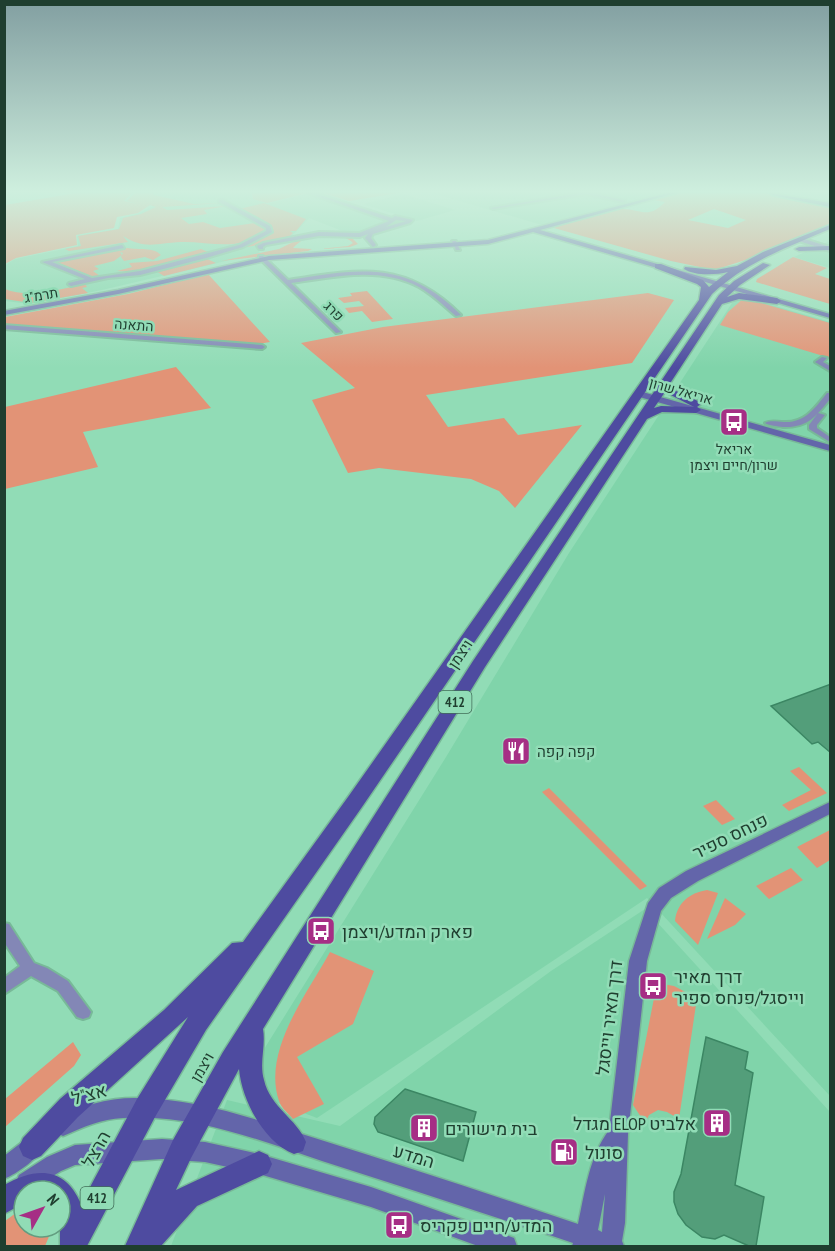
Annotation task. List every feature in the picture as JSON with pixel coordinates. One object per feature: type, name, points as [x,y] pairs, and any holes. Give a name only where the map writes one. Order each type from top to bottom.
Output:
[{"type":"main road","name":"תרמ\"ג","points":[[4,311],[107,294],[262,254],[306,251]]},
{"type":"main road","points":[[607,251],[735,285],[831,316]]},
{"type":"main road","points":[[625,251],[688,269],[720,281]]},
{"type":"main road","name":"ויצמן","points":[[182,1149],[254,1024],[473,675],[642,417],[703,300],[720,281],[749,263],[780,251]]},
{"type":"main road","name":"ויצמן","points":[[146,1108],[198,1022],[719,302],[735,285],[788,251]]},
{"type":"main road","points":[[688,269],[716,272],[749,263]]},
{"type":"main road","points":[[658,266],[700,282],[705,290],[703,300]]},
{"type":"main road","points":[[753,273],[748,282],[779,298]]},
{"type":"main road","points":[[719,302],[739,296],[779,298],[831,310]]},
{"type":"main road","points":[[654,393],[672,393],[696,407]]},
{"type":"main road","name":"אריאל שרון","points":[[654,393],[831,448]]},
{"type":"main road","points":[[642,417],[662,409],[696,407]]},
{"type":"main road","name":"אריאל שרון","points":[[696,407],[769,423],[831,441]]},
{"type":"main road","name":"פנחס ספיר","points":[[654,908],[665,893],[692,876],[831,808]]},
{"type":"main road","name":"דרך מאיר וייסגל","points":[[611,1246],[618,1134],[638,962],[654,908]]},
{"type":"main road","points":[[32,1147],[69,1108],[172,1018],[276,914]]},
{"type":"main road","points":[[254,1024],[249,1062],[254,1092],[272,1121],[294,1142]]},
{"type":"main road","name":"אצ\"ל","points":[[4,1169],[70,1122],[85,1116],[120,1108],[146,1108],[201,1114]]},
{"type":"main road","name":"הרצל","points":[[74,1245],[146,1108]]},
{"type":"main road","name":"המדע","points":[[201,1114],[484,1201],[584,1242],[611,1246]]},
{"type":"main road","name":"דרך מאיר וייסגל","points":[[584,1242],[601,1170],[611,1142],[618,1134]]},
{"type":"main road","points":[[4,1200],[34,1176],[75,1155],[182,1149],[259,1164],[371,1197],[506,1246]]},
{"type":"main road","name":"412","points":[[138,1246],[182,1149]]},
{"type":"main road","points":[[143,1246],[188,1197],[259,1164]]},
{"type":"main road","points":[[72,1213],[74,1245]]},
{"type":"main road","points":[[479,1235],[499,1246]]},
{"type":"street","points":[[91,279],[44,262],[99,251]]},
{"type":"street","points":[[71,284],[140,273],[221,251]]},
{"type":"street","points":[[258,251],[262,254],[267,251]]},
{"type":"street","name":"פרג","points":[[262,254],[338,332]]},
{"type":"street","points":[[287,282],[352,274],[398,278],[422,286],[458,315]]},
{"type":"street","name":"התאנה","points":[[4,327],[262,347]]},
{"type":"street","points":[[824,358],[818,362],[831,369]]},
{"type":"street","points":[[769,423],[791,426],[803,424],[831,394]]},
{"type":"street","points":[[831,405],[812,427],[817,433],[831,441]]},
{"type":"street","points":[[4,929],[29,968],[63,986],[83,1012]]},
{"type":"street","points":[[4,987],[29,968]]},
{"type":"shaded area","points":[[5,251],[47,251],[16,258],[5,264]]},
{"type":"shaded area","points":[[52,251],[260,253],[102,290],[30,304],[5,301],[5,266],[15,259]]},
{"type":"shaded area","points":[[106,251],[156,251],[161,255],[153,260],[145,257],[124,261],[122,255],[114,261],[94,266],[99,269],[93,271],[100,276],[94,277],[56,262],[58,259]]},
{"type":"shaded area","points":[[192,251],[208,252],[203,256],[136,272],[117,271],[132,267],[129,263],[157,261]]},
{"type":"shaded area","points":[[267,251],[305,251],[221,261]]},
{"type":"shaded area","points":[[637,251],[768,251],[714,270]]},
{"type":"shaded area","points":[[807,251],[830,251],[830,268],[794,257]]},
{"type":"shaded area","points":[[793,257],[827,268],[815,274],[830,279],[830,304],[756,282],[757,279]]},
{"type":"shaded area","points":[[205,258],[216,263],[164,276],[156,271]]},
{"type":"shaded area","points":[[208,274],[270,342],[258,344],[5,325],[5,317],[128,294]]},
{"type":"shaded area","points":[[85,284],[87,287],[82,288],[88,293],[31,303],[5,299],[5,289],[34,293]]},
{"type":"shaded area","points":[[367,291],[393,319],[372,322],[362,311],[349,313],[345,308],[364,306],[359,301],[344,303],[338,298],[352,296],[350,293]]},
{"type":"shaded area","points":[[648,293],[674,300],[632,363],[426,395],[448,427],[504,418],[518,435],[582,425],[515,508],[499,491],[471,479],[379,468],[348,473],[312,400],[355,388],[301,343],[383,327]]},
{"type":"shaded area","points":[[744,297],[830,322],[830,1096],[647,898],[317,1118],[267,1099],[261,1054],[446,757],[569,553],[732,303]]},
{"type":"shaded area","points":[[744,298],[830,323],[830,358],[720,325],[728,312]]},
{"type":"shaded area","points":[[176,367],[211,408],[83,432],[98,467],[5,489],[5,407]]},
{"type":"shaded area","points":[[799,767],[827,793],[789,811],[782,805],[811,790],[790,771]]},
{"type":"shaded area","points":[[549,788],[647,886],[640,890],[542,792]]},
{"type":"shaded area","points":[[716,800],[735,819],[722,825],[703,806]]},
{"type":"shaded area","points":[[830,830],[830,860],[817,868],[797,847]]},
{"type":"shaded area","points":[[791,868],[803,880],[769,899],[756,886]]},
{"type":"shaded area","points":[[707,890],[718,893],[698,945],[675,921],[678,909],[689,896]]},
{"type":"shaded area","points":[[725,898],[746,914],[735,925],[707,939]]},
{"type":"shaded area","points":[[645,909],[830,1112],[830,1246],[171,1246],[227,1100],[340,1126],[551,971]]},
{"type":"shaded area","points":[[330,952],[374,971],[353,1024],[297,1057],[324,1104],[293,1119],[279,1101],[275,1082],[277,1063],[282,1043],[299,1004]]},
{"type":"shaded area","points":[[657,983],[674,986],[697,998],[679,1119],[658,1110],[649,1115],[645,1123],[633,1105]]},
{"type":"shaded area","points":[[73,1042],[81,1055],[74,1066],[5,1127],[5,1099]]},
{"type":"shaded area","points":[[12,1216],[12,1239],[48,1239],[45,1246],[5,1246],[5,1221]]},
{"type":"building","points":[[831,684],[831,753],[818,742],[812,744],[771,706]]},
{"type":"building","name":"מגדל ELOP אלביט","points":[[706,1037],[748,1052],[745,1069],[753,1073],[735,1185],[764,1197],[756,1246],[749,1246],[724,1235],[715,1239],[702,1237],[686,1225],[678,1214],[674,1202],[674,1192],[681,1174]]},
{"type":"building","name":"בית מישורים","points":[[405,1089],[476,1112],[463,1161],[378,1132],[374,1124],[375,1117]]},
{"type":"place","name":"אריאל שרון/חיים ויצמן","points":[[734,422]]},
{"type":"place","name":"קפה קפה","points":[[516,751]]},
{"type":"place","name":"פארק המדע/ויצמן","points":[[321,931]]},
{"type":"place","name":"דרך מאיר וייסגל/פנחס ספיר","points":[[653,986]]},
{"type":"place","name":"מגדל ELOP אלביט","points":[[717,1123]]},
{"type":"place","name":"בית מישורים","points":[[424,1128]]},
{"type":"place","name":"סונול","points":[[564,1152]]},
{"type":"place","name":"המדע/חיים פקריס","points":[[399,1225]]}]
